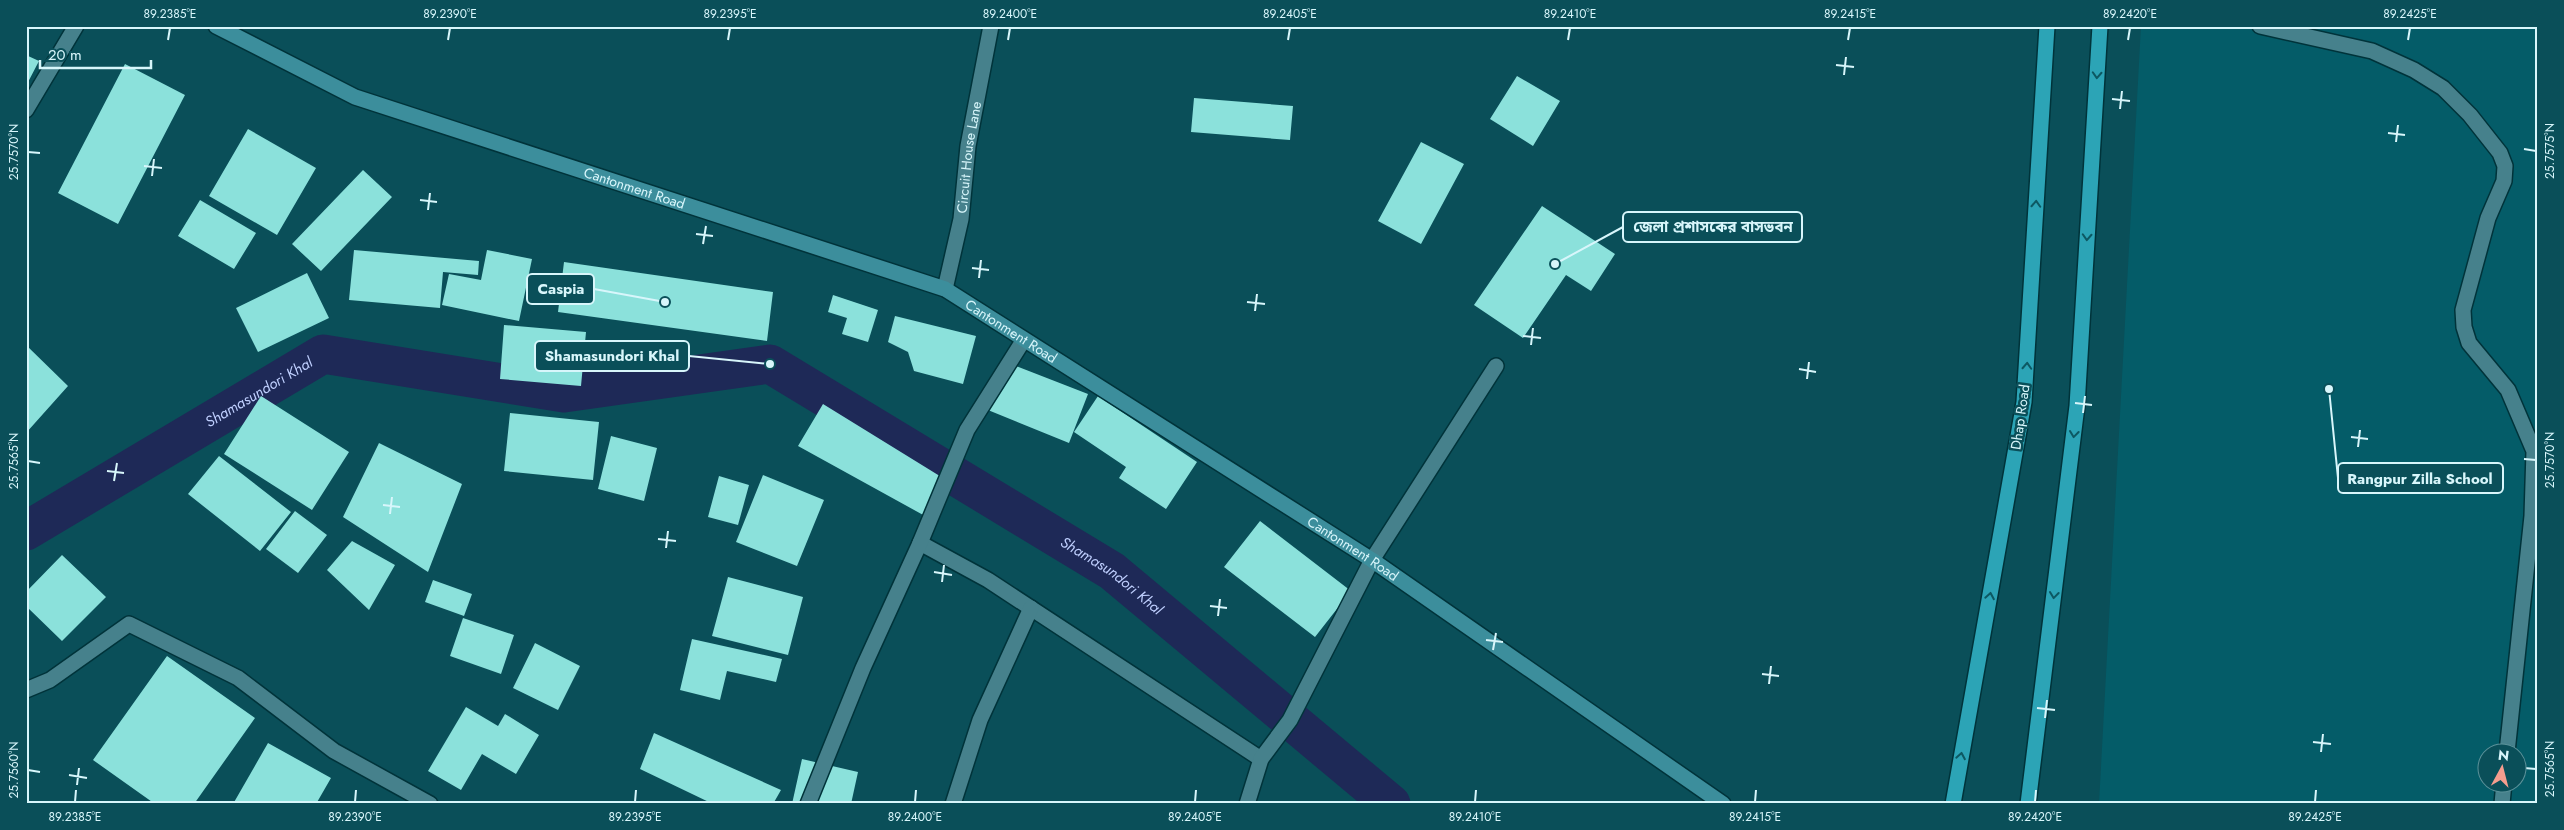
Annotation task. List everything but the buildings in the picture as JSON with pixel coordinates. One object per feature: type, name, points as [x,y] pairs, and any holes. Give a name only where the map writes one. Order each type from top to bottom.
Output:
[{"type":"highway","name":"Dhap Road","points":[[1953,804],[2024,402],[2047,26]]},
{"type":"highway","points":[[2028,804],[2077,406],[2100,26]]},
{"type":"main road","name":"Cantonment Road","points":[[216,26],[355,97],[945,289],[1023,341],[1372,560],[1723,804]]},
{"type":"street","points":[[26,110],[76,26]]},
{"type":"street","name":"Circuit House Lane","points":[[945,289],[961,219],[968,146],[991,26]]},
{"type":"street","points":[[2260,26],[2372,51],[2414,70],[2443,88],[2470,116],[2500,153],[2505,166],[2504,182],[2488,218],[2463,310],[2464,327],[2468,343],[2508,390],[2534,451],[2532,516],[2508,742]]},
{"type":"street","points":[[808,804],[863,668],[920,543],[967,430],[1023,341]]},
{"type":"street","points":[[1247,804],[1261,759],[1290,720],[1372,560],[1496,366]]},
{"type":"street","points":[[920,543],[988,580],[1261,759]]},
{"type":"street","points":[[953,804],[980,720],[1031,608]]},
{"type":"street","points":[[26,690],[50,680],[129,624],[238,678],[334,751],[430,804]]},
{"type":"shaded area","points":[[2141,26],[2538,26],[2538,804],[2099,804]]},
{"type":"waterway","name":"Shamasundori Khal","points":[[26,531],[323,354],[564,393],[770,364],[1112,571],[1391,804]]},
{"type":"place","name":"জেলা প্রশাসকের বাসভবন","points":[[1555,264]]},
{"type":"place","name":"Caspia","points":[[665,302]]},
{"type":"place","name":"Shamasundori Khal","points":[[770,364]]},
{"type":"place","name":"Rangpur Zilla School","points":[[2329,389]]}]
